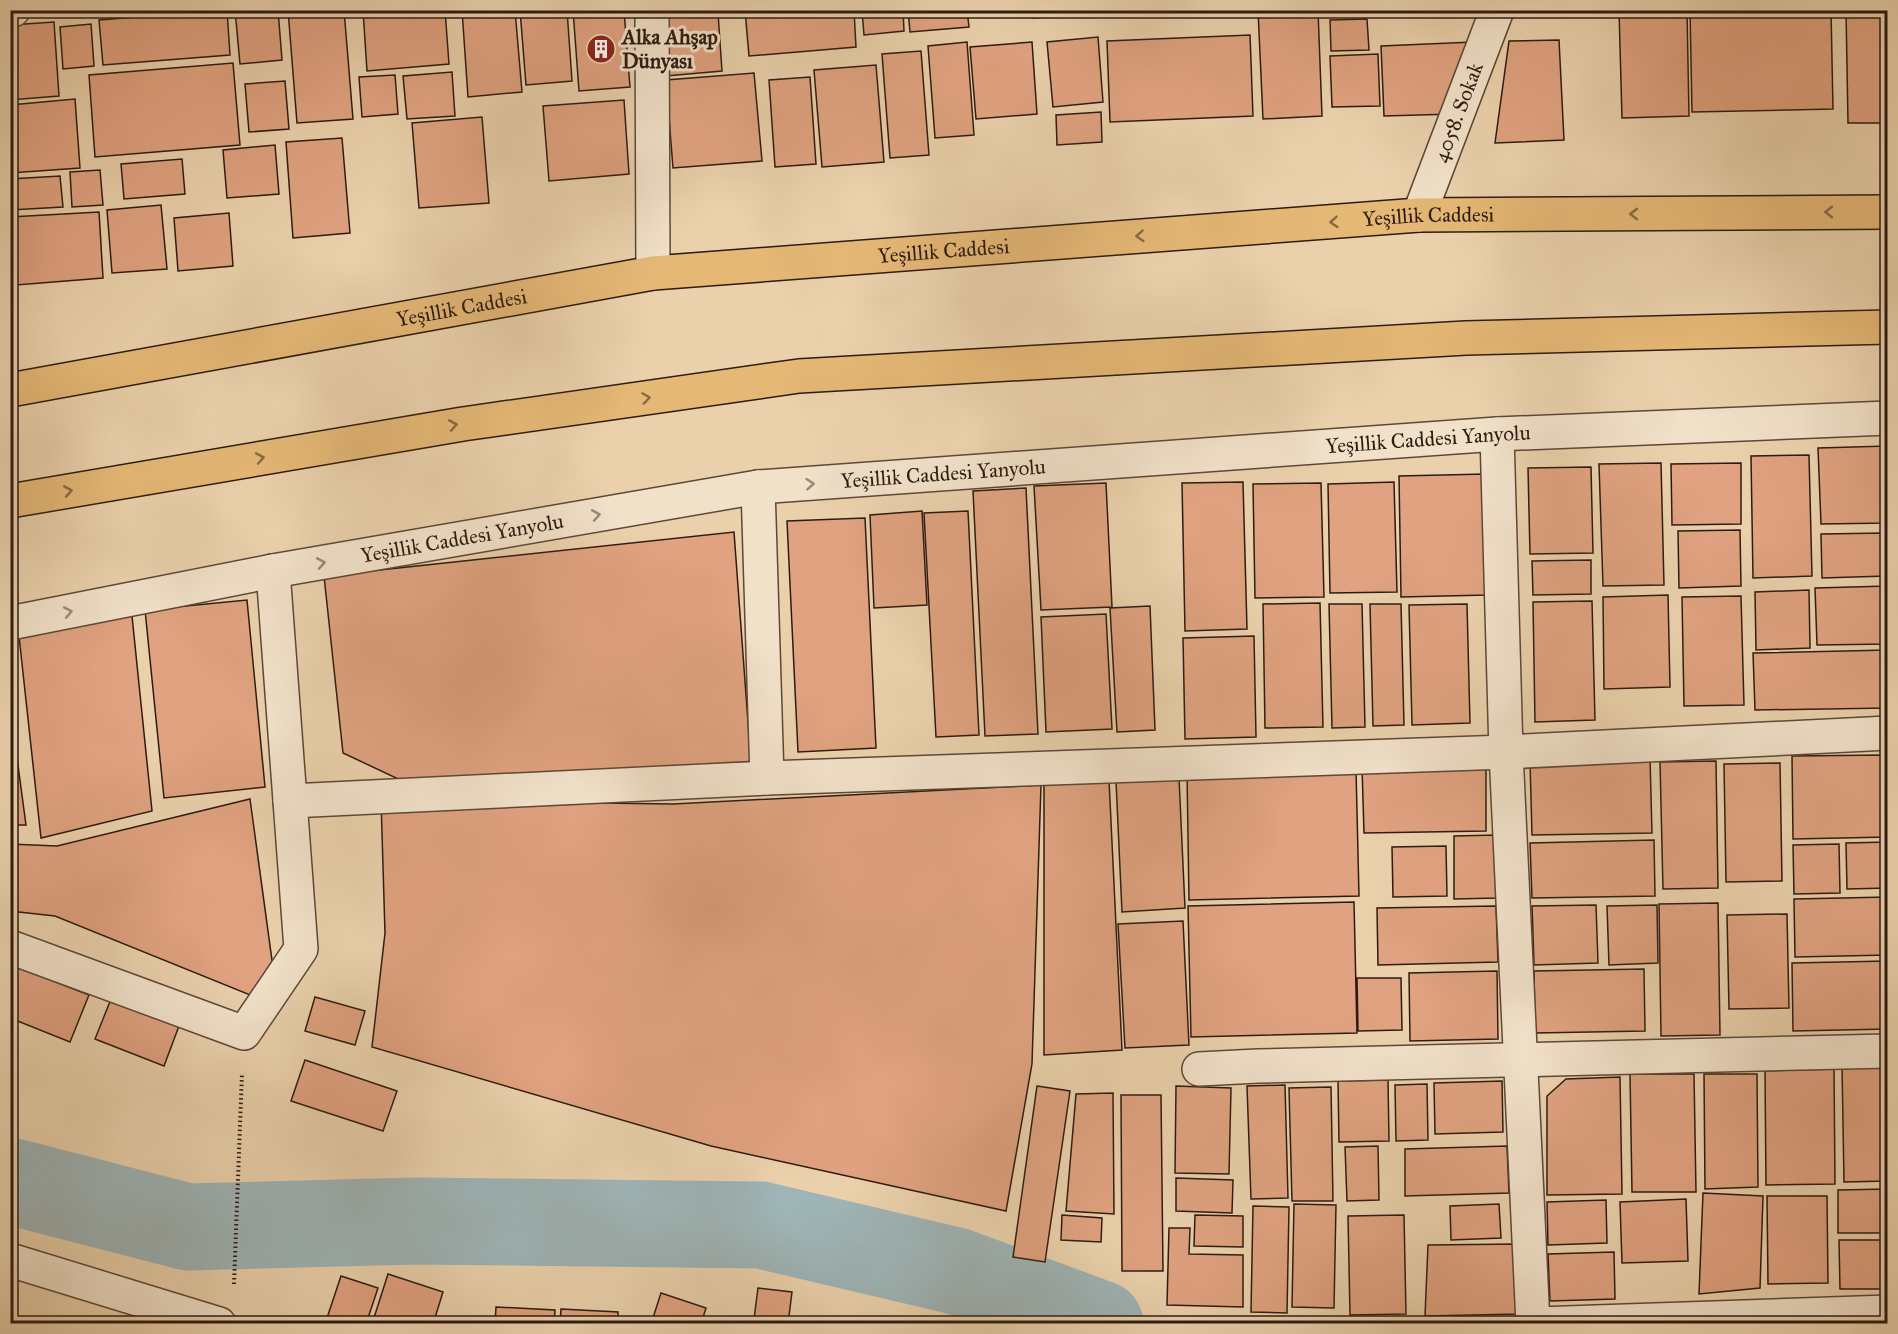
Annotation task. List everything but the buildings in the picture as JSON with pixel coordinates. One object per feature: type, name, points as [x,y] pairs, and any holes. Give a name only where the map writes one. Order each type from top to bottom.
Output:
[{"type":"highway","name":"Yeşillik Caddesi","points":[[10,390],[653,273],[1419,215],[1887,212]]},
{"type":"highway","points":[[10,501],[463,424],[799,376],[1466,338],[1887,327]]},
{"type":"street","points":[[652,10],[653,273]]},
{"type":"street","name":"4058. Sokak","points":[[1419,215],[1497,10]]},
{"type":"street","name":"Yeşillik Caddesi Yanyolu","points":[[10,623],[273,571],[758,487],[1497,434],[1887,418]]},
{"type":"street","points":[[1497,434],[1506,752],[1519,1061],[1535,1323],[1887,1312]]},
{"type":"street","points":[[758,487],[767,778]]},
{"type":"street","points":[[10,946],[244,1033],[302,949],[273,571]]},
{"type":"street","points":[[290,801],[767,778],[1506,752],[1887,733]]},
{"type":"street","points":[[1199,1069],[1887,1051]]},
{"type":"street","points":[[10,1260],[143,1313],[219,1323]]},
{"type":"path","points":[[234,1289],[244,1033]]},
{"type":"waterway","points":[[10,1181],[188,1227],[415,1221],[761,1225],[956,1271],[1100,1324]]},
{"type":"place","name":"Alka Ahşap Dünyası","points":[[601,49]]}]
